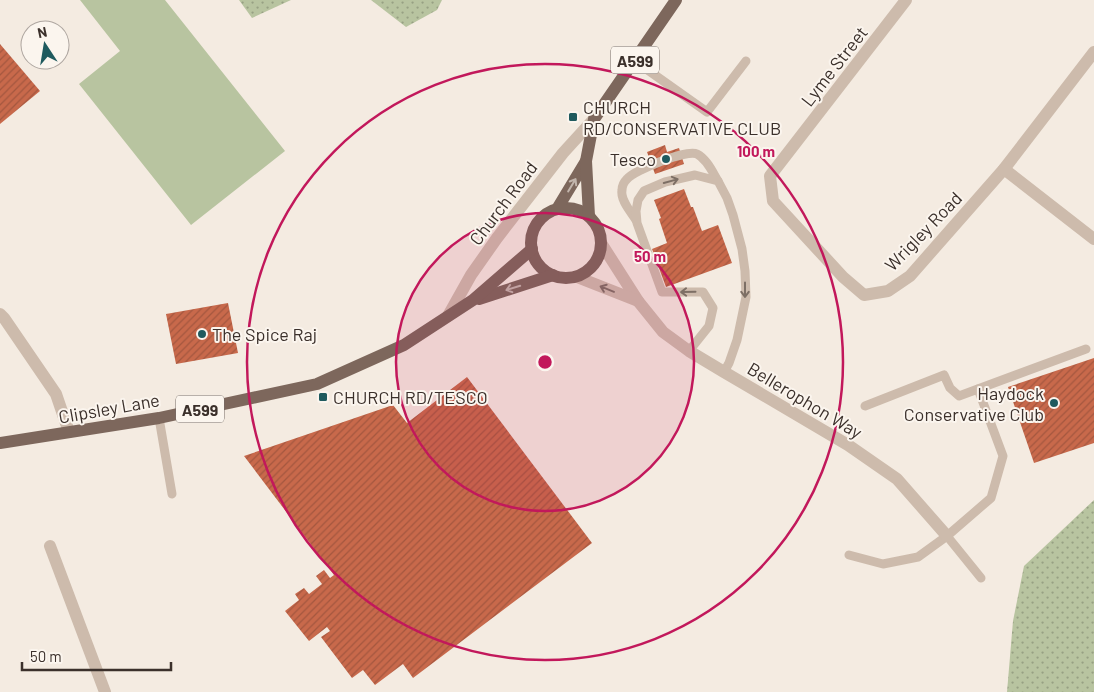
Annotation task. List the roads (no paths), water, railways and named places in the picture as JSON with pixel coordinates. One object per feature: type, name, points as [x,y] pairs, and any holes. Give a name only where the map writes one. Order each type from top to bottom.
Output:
[{"type":"main road","name":"Church Road","points":[[589,216],[586,161],[594,119],[676,0]]},
{"type":"main road","name":"Church Road","points":[[557,209],[586,161]]},
{"type":"main road","points":[[557,209],[568,208],[589,216]]},
{"type":"main road","name":"A599","points":[[532,249],[534,229],[548,213],[557,209]]},
{"type":"main road","name":"A599","points":[[589,216],[596,224],[600,233],[601,243]]},
{"type":"main road","points":[[576,277],[587,272],[595,263],[600,254],[601,243]]},
{"type":"main road","name":"Church Road","points":[[394,350],[473,300],[532,249]]},
{"type":"main road","points":[[532,249],[536,260],[543,269],[553,275]]},
{"type":"main road","name":"Church Road","points":[[473,300],[553,275]]},
{"type":"main road","name":"A599","points":[[553,275],[564,278],[576,277]]},
{"type":"main road","name":"Clipsley Lane","points":[[0,443],[159,418],[316,384],[394,350]]},
{"type":"street","name":"Lyme Street","points":[[770,176],[906,0]]},
{"type":"street","name":"Wrigley Road","points":[[770,176],[773,201],[843,277],[864,295],[888,291],[910,276],[1004,169],[1094,52]]},
{"type":"street","name":"Church Road","points":[[448,316],[471,275],[497,238],[563,153],[594,119]]},
{"type":"street","points":[[1004,169],[1094,239]]},
{"type":"street","name":"Bellerophon Way","points":[[601,243],[638,301],[663,332],[724,372],[848,445],[898,479],[947,536]]},
{"type":"street","name":"Bellerophon Way","points":[[576,277],[638,301]]},
{"type":"street","points":[[0,314],[51,386],[59,402],[69,432]]},
{"type":"street","points":[[50,546],[105,692]]},
{"type":"lane","points":[[635,61],[707,112],[746,61]]},
{"type":"lane","points":[[690,351],[709,326],[713,308],[703,292],[662,292],[637,223],[622,196],[622,189],[627,179],[647,167],[681,155],[695,153],[703,159],[728,198],[742,249],[746,297],[737,340],[724,372]]},
{"type":"lane","points":[[637,223],[636,211],[638,200],[644,192],[665,182],[695,175],[718,181]]},
{"type":"lane","points":[[865,406],[944,375],[950,388],[959,396],[1086,349]]},
{"type":"lane","points":[[849,555],[884,564],[918,557],[947,536],[991,498],[1003,456],[978,389]]},
{"type":"lane","points":[[159,418],[172,494]]},
{"type":"lane","points":[[947,536],[981,578]]},
{"type":"place","name":"CHURCH RD/CONSERVATIVE CLUB","points":[[573,117]]},
{"type":"place","name":"Tesco","points":[[666,159]]},
{"type":"place","name":"The Spice Raj","points":[[202,334]]},
{"type":"place","name":"CHURCH RD/TESCO","points":[[323,397]]},
{"type":"place","name":"Haydock Conservative Club","points":[[1054,403]]}]
